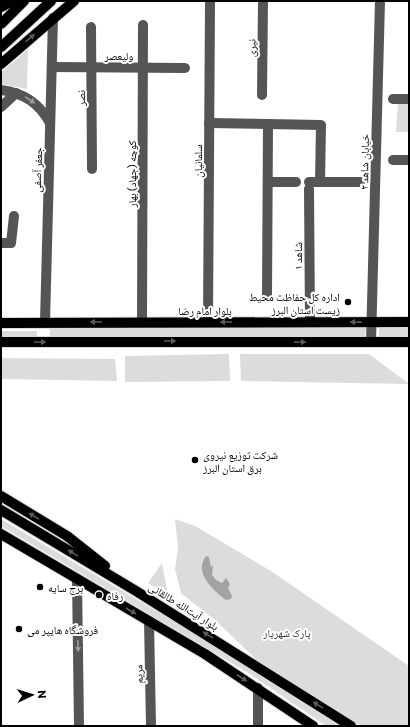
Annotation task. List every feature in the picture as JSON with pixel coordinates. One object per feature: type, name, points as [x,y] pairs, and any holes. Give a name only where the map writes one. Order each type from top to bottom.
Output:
[{"type":"main road","points":[[1,6],[12,1]]},
{"type":"main road","points":[[1,24],[24,1]]},
{"type":"main road","points":[[1,47],[51,1]]},
{"type":"main road","points":[[1,64],[74,1]]},
{"type":"main road","name":"بلوار امام رضا","points":[[1,324],[44,322],[409,322]]},
{"type":"main road","points":[[1,342],[409,342]]},
{"type":"main road","points":[[1,496],[67,536],[136,590]]},
{"type":"main road","name":"بلوار آیت‌الله طالقانی","points":[[1,510],[136,590],[351,726]]},
{"type":"main road","points":[[1,534],[205,654],[313,726]]},
{"type":"street","name":"سلمانیان","points":[[208,322],[210,1]]},
{"type":"street","name":"نیری","points":[[262,95],[263,1]]},
{"type":"street","name":"خیابان شاهد ۲","points":[[371,342],[380,1]]},
{"type":"street","name":"جعفر آصفی","points":[[44,322],[53,18]]},
{"type":"street","name":"کوچه (جهاد) بهار","points":[[142,322],[143,25]]},
{"type":"street","name":"نصر","points":[[91,27],[92,169]]},
{"type":"street","name":"ولیعصر","points":[[52,67],[185,68]]},
{"type":"street","points":[[1,90],[16,93],[34,102],[42,109],[50,123]]},
{"type":"street","points":[[1,107],[16,93]]},
{"type":"street","points":[[394,99],[409,99]]},
{"type":"street","points":[[209,123],[321,125],[320,182],[360,182]]},
{"type":"street","points":[[267,296],[268,124]]},
{"type":"street","points":[[393,160],[409,160]]},
{"type":"street","points":[[268,182],[296,182]]},
{"type":"street","name":"شاهد ۱","points":[[310,322],[309,185],[320,182]]},
{"type":"street","points":[[1,243],[11,243],[14,216]]},
{"type":"street","points":[[77,579],[79,726]]},
{"type":"street","name":"مریم","points":[[149,621],[150,726]]},
{"type":"street","points":[[258,688],[258,726]]},
{"type":"green space","points":[[28,49],[27,89],[1,84],[1,73]]},
{"type":"green space","points":[[398,103],[409,103],[409,132],[396,132]]},
{"type":"green space","points":[[50,327],[366,328],[365,336],[50,336]]},
{"type":"green space","points":[[379,328],[409,328],[409,337],[379,337]]},
{"type":"green space","points":[[1,331],[37,331],[37,336],[1,336]]},
{"type":"green space","points":[[229,354],[230,381],[125,382],[125,356]]},
{"type":"green space","points":[[240,354],[369,354],[409,384],[241,381]]},
{"type":"green space","points":[[1,358],[115,359],[117,381],[1,379]]},
{"type":"green space","points":[[1,519],[291,691],[345,726],[326,726],[250,674],[1,526]]},
{"type":"green space","name":"پارک شهریار","points":[[175,519],[195,526],[271,571],[409,666],[409,726],[360,726],[263,666],[216,621],[181,593],[175,569],[178,548]]},
{"type":"green space","points":[[162,563],[168,595],[148,583]]},
{"type":"shaded area","points":[[206,556],[209,557],[211,567],[213,565],[212,575],[216,580],[222,583],[226,578],[230,584],[228,588],[232,596],[231,599],[226,600],[216,592],[203,575],[203,562]]},
{"type":"place","name":"اداره کل حفاظت محیط زیست استان البرز","points":[[348,302]]},
{"type":"place","name":"شرکت توزیع نیروی برق استان البرز","points":[[195,460]]},
{"type":"place","name":"برج سایه","points":[[40,587]]},
{"type":"place","name":"رفاه","points":[[99,595]]},
{"type":"place","name":"فروشگاه هایپر می","points":[[19,629]]}]
